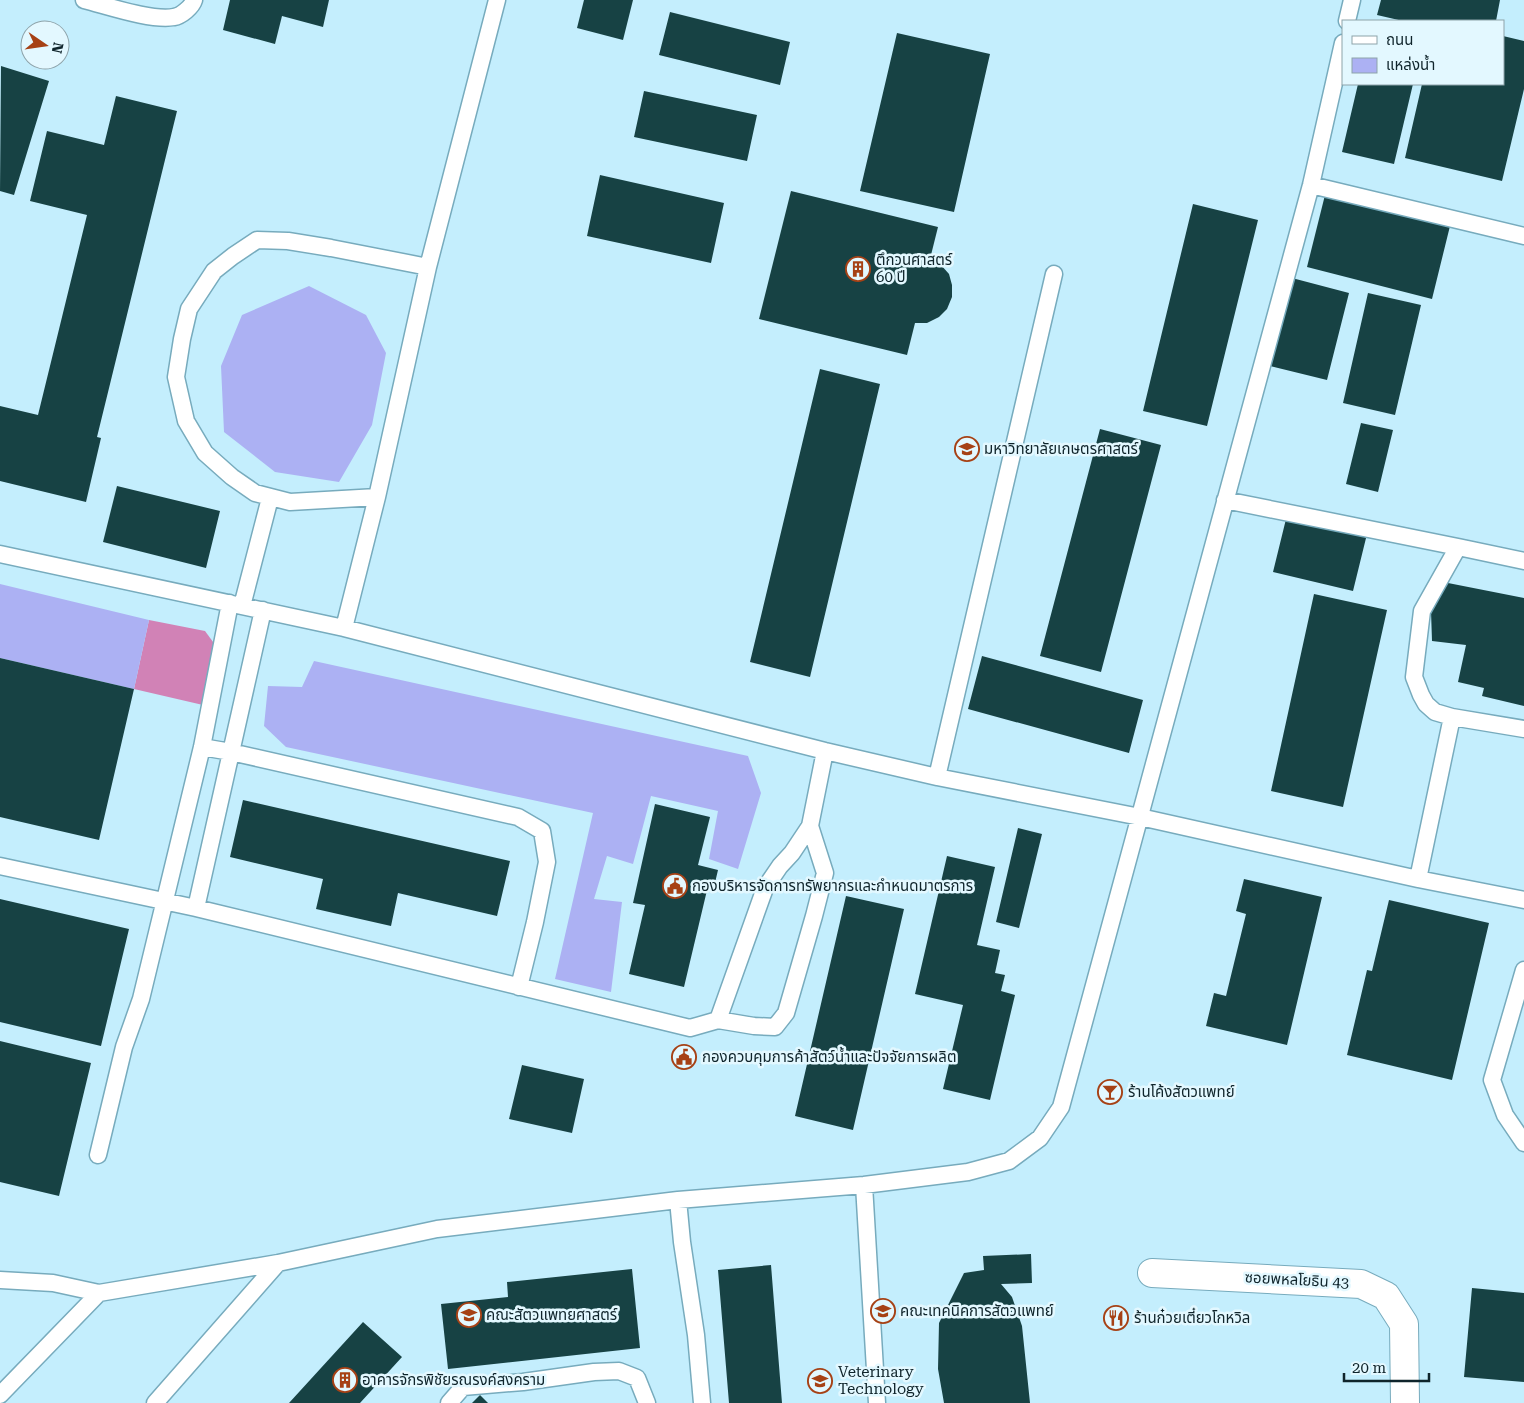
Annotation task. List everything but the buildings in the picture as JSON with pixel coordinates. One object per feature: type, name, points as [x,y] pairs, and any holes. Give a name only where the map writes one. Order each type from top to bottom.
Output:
[{"type":"street","name":"ซอยพหลโยธิน 43","points":[[1152,1272],[1361,1284],[1386,1296],[1404,1324],[1405,1403]]},
{"type":"lane","points":[[84,0],[157,18],[177,17],[194,0]]},
{"type":"lane","points":[[344,628],[377,497],[428,267],[497,0]]},
{"type":"lane","points":[[1348,20],[1352,0]]},
{"type":"lane","points":[[0,1280],[53,1283],[100,1292],[278,1263],[437,1229],[678,1200],[864,1185],[968,1172],[1009,1161],[1040,1138],[1061,1107],[1311,185],[1342,47]]},
{"type":"lane","points":[[1311,185],[1524,236]]},
{"type":"lane","points":[[377,497],[290,502],[255,493],[232,477],[205,453],[186,421],[176,377],[182,339],[189,309],[214,271],[257,240],[288,241],[428,267]]},
{"type":"lane","points":[[937,777],[1054,274]]},
{"type":"lane","points":[[98,1155],[124,1047],[141,999],[236,604],[270,498]]},
{"type":"lane","points":[[1225,500],[1524,561]]},
{"type":"lane","points":[[1458,547],[1422,612],[1414,677],[1426,704],[1435,712],[1452,717],[1524,729]]},
{"type":"lane","points":[[0,554],[344,628],[824,751],[937,777],[1140,817],[1418,879],[1524,900]]},
{"type":"lane","points":[[196,908],[263,610]]},
{"type":"lane","points":[[1418,879],[1452,717]]},
{"type":"lane","points":[[202,747],[232,752],[518,817],[542,831],[547,862],[519,987]]},
{"type":"lane","points":[[718,1020],[765,888],[810,826],[824,751]]},
{"type":"lane","points":[[0,866],[196,908],[690,1028],[718,1020],[754,1026],[775,1027],[786,1013],[825,873],[810,826]]},
{"type":"lane","points":[[1524,970],[1492,1080],[1505,1115],[1524,1143]]},
{"type":"lane","points":[[864,1185],[876,1403]]},
{"type":"lane","points":[[678,1200],[682,1242],[696,1335],[702,1403]]},
{"type":"lane","points":[[156,1403],[278,1263]]},
{"type":"lane","points":[[0,1395],[100,1292]]},
{"type":"lane","points":[[449,1403],[464,1387],[523,1382],[594,1372],[619,1371],[637,1378],[647,1403]]},
{"type":"shaded area","points":[[149,620],[205,631],[216,646],[203,705],[134,689]]},
{"type":"water","points":[[309,286],[366,315],[386,353],[372,425],[339,482],[275,472],[224,432],[221,366],[242,315]]},
{"type":"water","points":[[0,584],[149,620],[134,689],[0,658]]},
{"type":"water","points":[[314,661],[748,756],[761,793],[738,869],[709,859],[718,811],[651,796],[633,864],[607,856],[594,899],[622,902],[611,992],[555,979],[593,813],[286,747],[264,726],[268,686],[302,687]]},
{"type":"place","name":"ตึกวนศาสตร์ 60 ปี","points":[[858,269]]},
{"type":"place","name":"มหาวิทยาลัยเกษตรศาสตร์","points":[[967,449]]},
{"type":"place","name":"กองบริหารจัดการทรัพยากรและกำหนดมาตรการ","points":[[675,886]]},
{"type":"place","name":"กองควบคุมการค้าสัตว์น้ำและปัจจัยการผลิต","points":[[684,1057]]},
{"type":"place","name":"ร้านโค้งสัตวแพทย์","points":[[1110,1092]]},
{"type":"place","name":"คณะเทคนิคการสัตวแพทย์","points":[[883,1311]]},
{"type":"place","name":"คณะสัตวแพทยศาสตร์","points":[[469,1315]]},
{"type":"place","name":"ร้านก๋วยเตี๋ยวโกหวิล","points":[[1116,1318]]},
{"type":"place","name":"อาคารจักรพิชัยรณรงค์สงคราม","points":[[345,1380]]},
{"type":"place","name":"Veterinary Technology","points":[[820,1381]]}]
